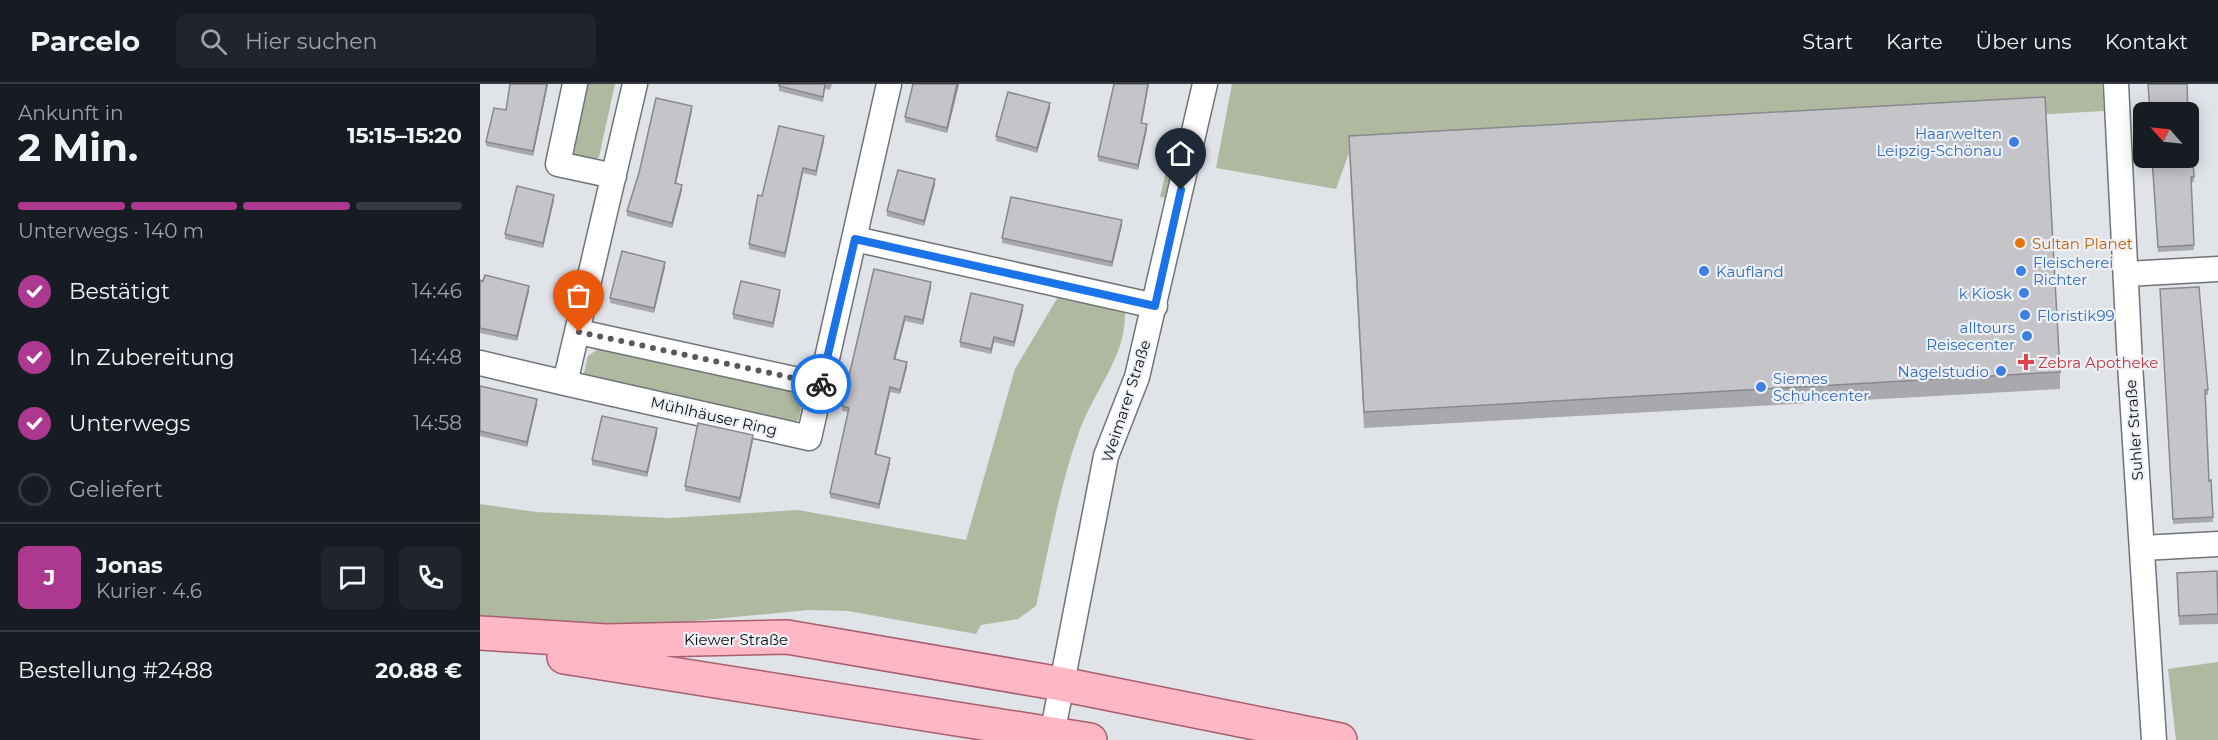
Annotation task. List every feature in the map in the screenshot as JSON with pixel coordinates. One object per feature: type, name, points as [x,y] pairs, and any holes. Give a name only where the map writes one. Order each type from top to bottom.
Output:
[{"type":"main road","name":"Kiewer Straße","points":[[480,633],[606,641],[787,637],[1061,684],[1340,740]]},
{"type":"main road","points":[[480,642],[1051,736],[1090,740]]},
{"type":"street","points":[[575,84],[558,165],[614,176]]},
{"type":"street","points":[[565,383],[579,332],[635,84]]},
{"type":"street","name":"Mühlhäuser Ring","points":[[480,363],[809,438],[889,84]]},
{"type":"street","name":"Weimarer Straße","points":[[1061,684],[1106,456],[1137,377],[1206,84]]},
{"type":"street","name":"Suhler Straße","points":[[2116,84],[2154,740]]},
{"type":"street","points":[[855,239],[1155,306]]},
{"type":"street","points":[[2126,274],[2218,269]]},
{"type":"street","points":[[579,332],[821,385]]},
{"type":"street","points":[[2142,548],[2218,544]]},
{"type":"street","points":[[1051,736],[1061,684]]},
{"type":"green space","points":[[582,84],[615,84],[599,157],[594,160],[571,155]]},
{"type":"green space","points":[[1232,84],[2102,84],[2104,111],[1349,153],[1336,189],[1216,168]]},
{"type":"green space","points":[[1175,132],[1179,142],[1166,198],[1160,197]]},
{"type":"green space","points":[[1058,297],[1125,313],[1124,329],[1115,359],[1085,417],[1072,453],[1036,606],[1018,619],[981,625],[976,634],[848,611],[809,610],[629,627],[558,624],[480,615],[480,504],[536,512],[670,518],[798,510],[966,540],[1015,369]]},
{"type":"green space","points":[[598,349],[796,392],[802,402],[799,419],[792,425],[588,380],[584,373],[588,356]]},
{"type":"green space","points":[[2218,662],[2218,740],[2176,740],[2168,669]]},
{"type":"building","points":[[510,84],[547,84],[533,151],[486,142],[494,108],[506,110]]},
{"type":"building","points":[[779,84],[825,84],[823,97],[779,86]]},
{"type":"building","points":[[913,84],[957,84],[947,128],[905,117]]},
{"type":"building","points":[[1114,84],[1148,84],[1141,123],[1147,124],[1138,165],[1098,156]]},
{"type":"building","points":[[2148,84],[2187,84],[2188,102],[2149,102]]},
{"type":"building","points":[[1008,92],[1050,103],[1037,148],[996,136]]},
{"type":"building","name":"Kaufland","points":[[2045,97],[2060,372],[1364,412],[1349,136]]},
{"type":"building","points":[[656,98],[692,106],[675,183],[682,185],[672,223],[627,211],[639,173]]},
{"type":"building","points":[[779,126],[824,136],[816,171],[803,168],[785,253],[749,244],[758,195],[762,196]]},
{"type":"building","points":[[2153,168],[2194,168],[2194,177],[2191,177],[2194,245],[2158,247]]},
{"type":"building","points":[[898,170],[935,179],[924,221],[887,211]]},
{"type":"building","points":[[517,186],[554,195],[543,243],[505,234]]},
{"type":"building","points":[[1011,197],[1122,220],[1112,262],[1002,238]]},
{"type":"building","points":[[622,251],[665,262],[654,308],[610,298]]},
{"type":"building","points":[[874,269],[931,282],[923,320],[905,316],[894,359],[907,362],[900,390],[890,387],[875,454],[890,458],[879,504],[830,493],[849,408],[842,406]]},
{"type":"building","points":[[485,275],[529,286],[517,336],[480,328],[480,280],[483,281]]},
{"type":"building","points":[[741,281],[780,290],[773,323],[733,314]]},
{"type":"building","points":[[2199,287],[2208,390],[2205,390],[2213,517],[2173,519],[2160,289]]},
{"type":"building","points":[[971,293],[1023,305],[1014,342],[994,337],[991,349],[960,342]]},
{"type":"building","points":[[480,386],[537,399],[527,442],[480,431]]},
{"type":"building","points":[[602,416],[657,428],[647,472],[592,460]]},
{"type":"building","points":[[698,423],[753,435],[740,498],[685,486]]},
{"type":"building","points":[[2217,571],[2218,614],[2179,616],[2177,573]]},
{"type":"way so far","points":[[579,332],[821,384]]},
{"type":"place","name":"Haarwelten Leipzig-Schönau","points":[[2014,142]]},
{"type":"place","name":"Sultan Planet","points":[[2020,243]]},
{"type":"place","name":"Kaufland","points":[[1704,271]]},
{"type":"place","name":"Fleischerei Richter","points":[[2021,271]]},
{"type":"place","name":"k Kiosk","points":[[2024,293]]},
{"type":"place","name":"Floristik99","points":[[2025,315]]},
{"type":"place","name":"alltours Reisecenter","points":[[2027,336]]},
{"type":"place","name":"Zebra Apotheke","points":[[2026,362]]},
{"type":"place","name":"Nagelstudio","points":[[2001,371]]},
{"type":"place","name":"Siemes Schuhcenter","points":[[1761,387]]},
{"type":"route","points":[[821,384],[855,239],[1155,306],[1181,190]]}]
